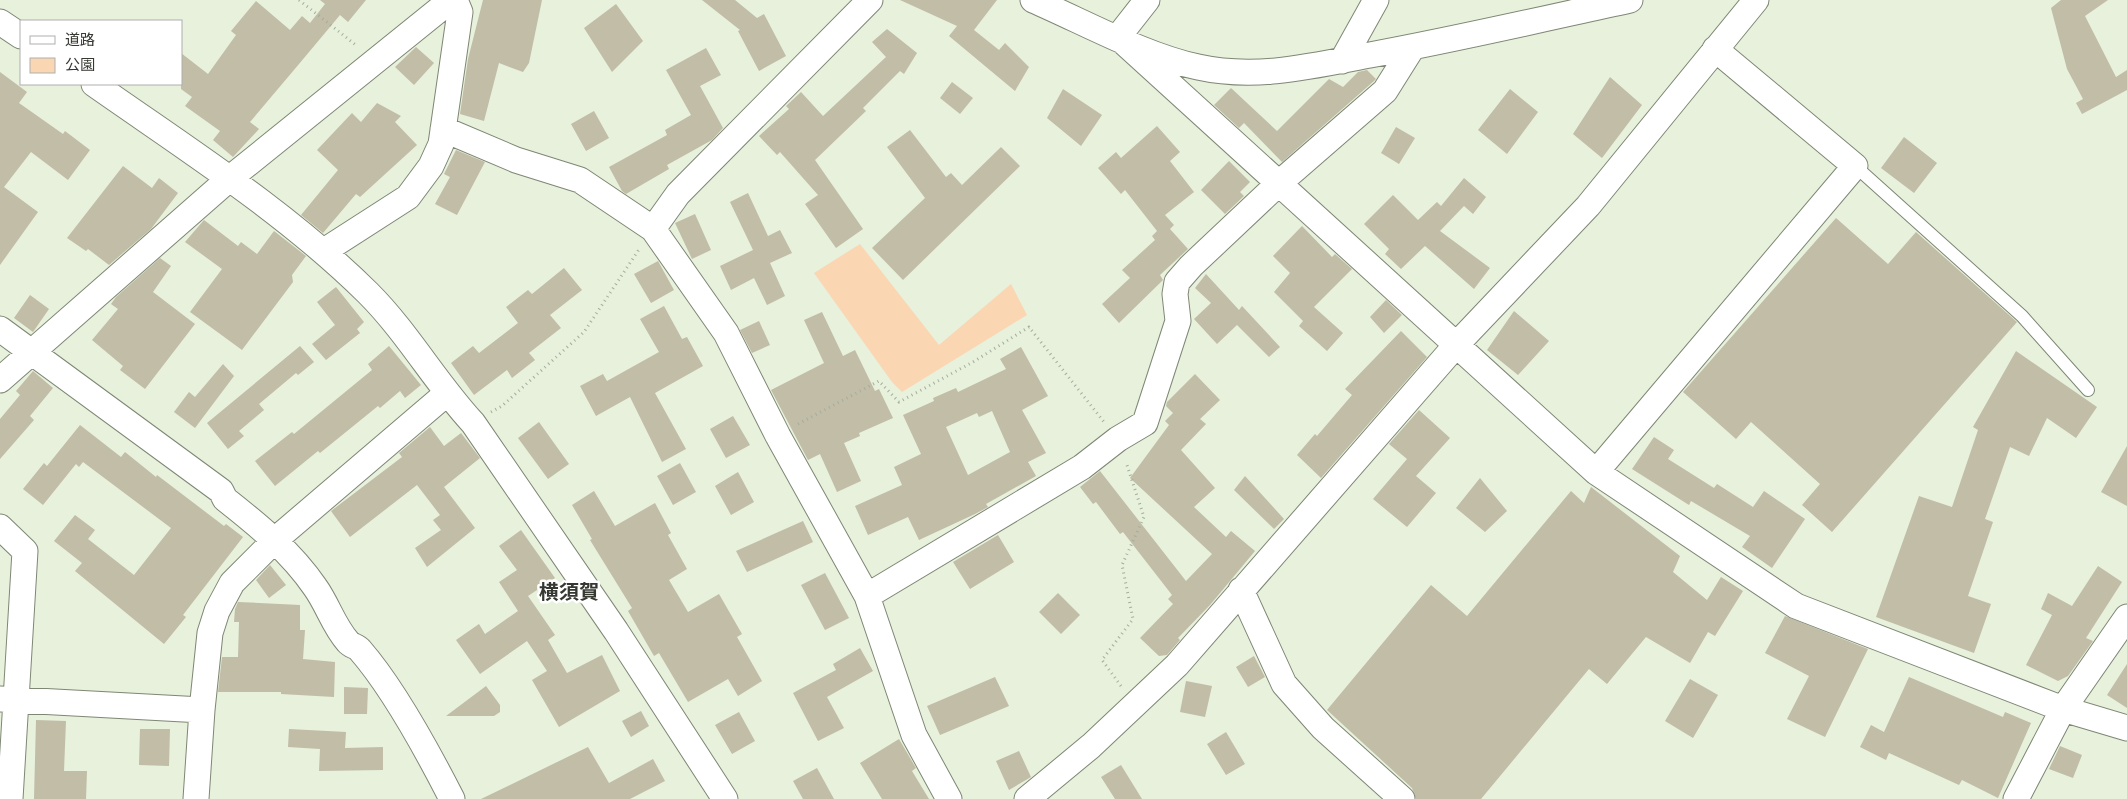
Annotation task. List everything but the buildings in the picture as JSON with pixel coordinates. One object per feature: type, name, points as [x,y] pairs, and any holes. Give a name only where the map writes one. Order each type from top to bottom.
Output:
[{"type":"street","points":[[0,380],[229,179],[451,0]]},
{"type":"street","points":[[324,251],[408,197],[431,166],[441,144],[460,12],[455,0]]},
{"type":"street","points":[[653,229],[678,194],[870,0]]},
{"type":"street","points":[[1033,0],[1166,58],[1198,67],[1236,73],[1288,71],[1412,48],[1630,0]]},
{"type":"street","points":[[1118,37],[1147,0]]},
{"type":"street","points":[[1342,60],[1376,0]]},
{"type":"street","points":[[1027,799],[1135,705],[1177,665],[1457,344],[1588,206],[1714,49],[1756,0]]},
{"type":"street","points":[[0,22],[20,35]]},
{"type":"street","points":[[1118,37],[1596,472],[1796,606],[2063,709],[2127,728]]},
{"type":"street","points":[[867,596],[1082,467],[1118,439],[1145,423],[1178,321],[1175,294],[1177,282],[1191,266],[1278,184],[1385,90],[1412,48]]},
{"type":"street","points":[[1596,472],[1855,166],[1714,49]]},
{"type":"street","points":[[95,85],[263,202],[324,251],[389,317],[417,350],[446,394],[473,423],[616,631],[725,799]]},
{"type":"street","points":[[443,129],[516,160],[580,180],[653,229],[726,333],[778,436],[867,596],[914,736],[949,799]]},
{"type":"street","points":[[0,329],[221,491],[225,499],[274,540],[314,585],[329,608],[332,620],[349,644],[358,647],[384,683],[452,799]]},
{"type":"street","points":[[196,799],[202,710],[210,633],[217,611],[232,583],[274,540],[446,394]]},
{"type":"street","points":[[0,527],[25,551],[9,699],[10,799]]},
{"type":"street","points":[[1241,590],[1284,684],[1323,728],[1402,799]]},
{"type":"street","points":[[2016,799],[2063,709],[2127,617]]},
{"type":"street","points":[[9,699],[202,710]]},
{"type":"lane","points":[[1855,166],[2022,316],[2088,390]]},
{"type":"path","points":[[299,0],[375,60]]},
{"type":"path","points":[[473,423],[502,406],[584,332],[653,229]]},
{"type":"path","points":[[778,436],[879,381],[899,402],[973,362],[1029,327],[1118,439],[1144,516],[1122,566],[1133,619],[1102,660],[1135,705]]},
{"type":"green space","points":[[860,244],[939,345],[1011,284],[1027,315],[902,392],[892,382],[814,273]]},
{"type":"district","name":"横須賀","points":[[569,593]]}]
